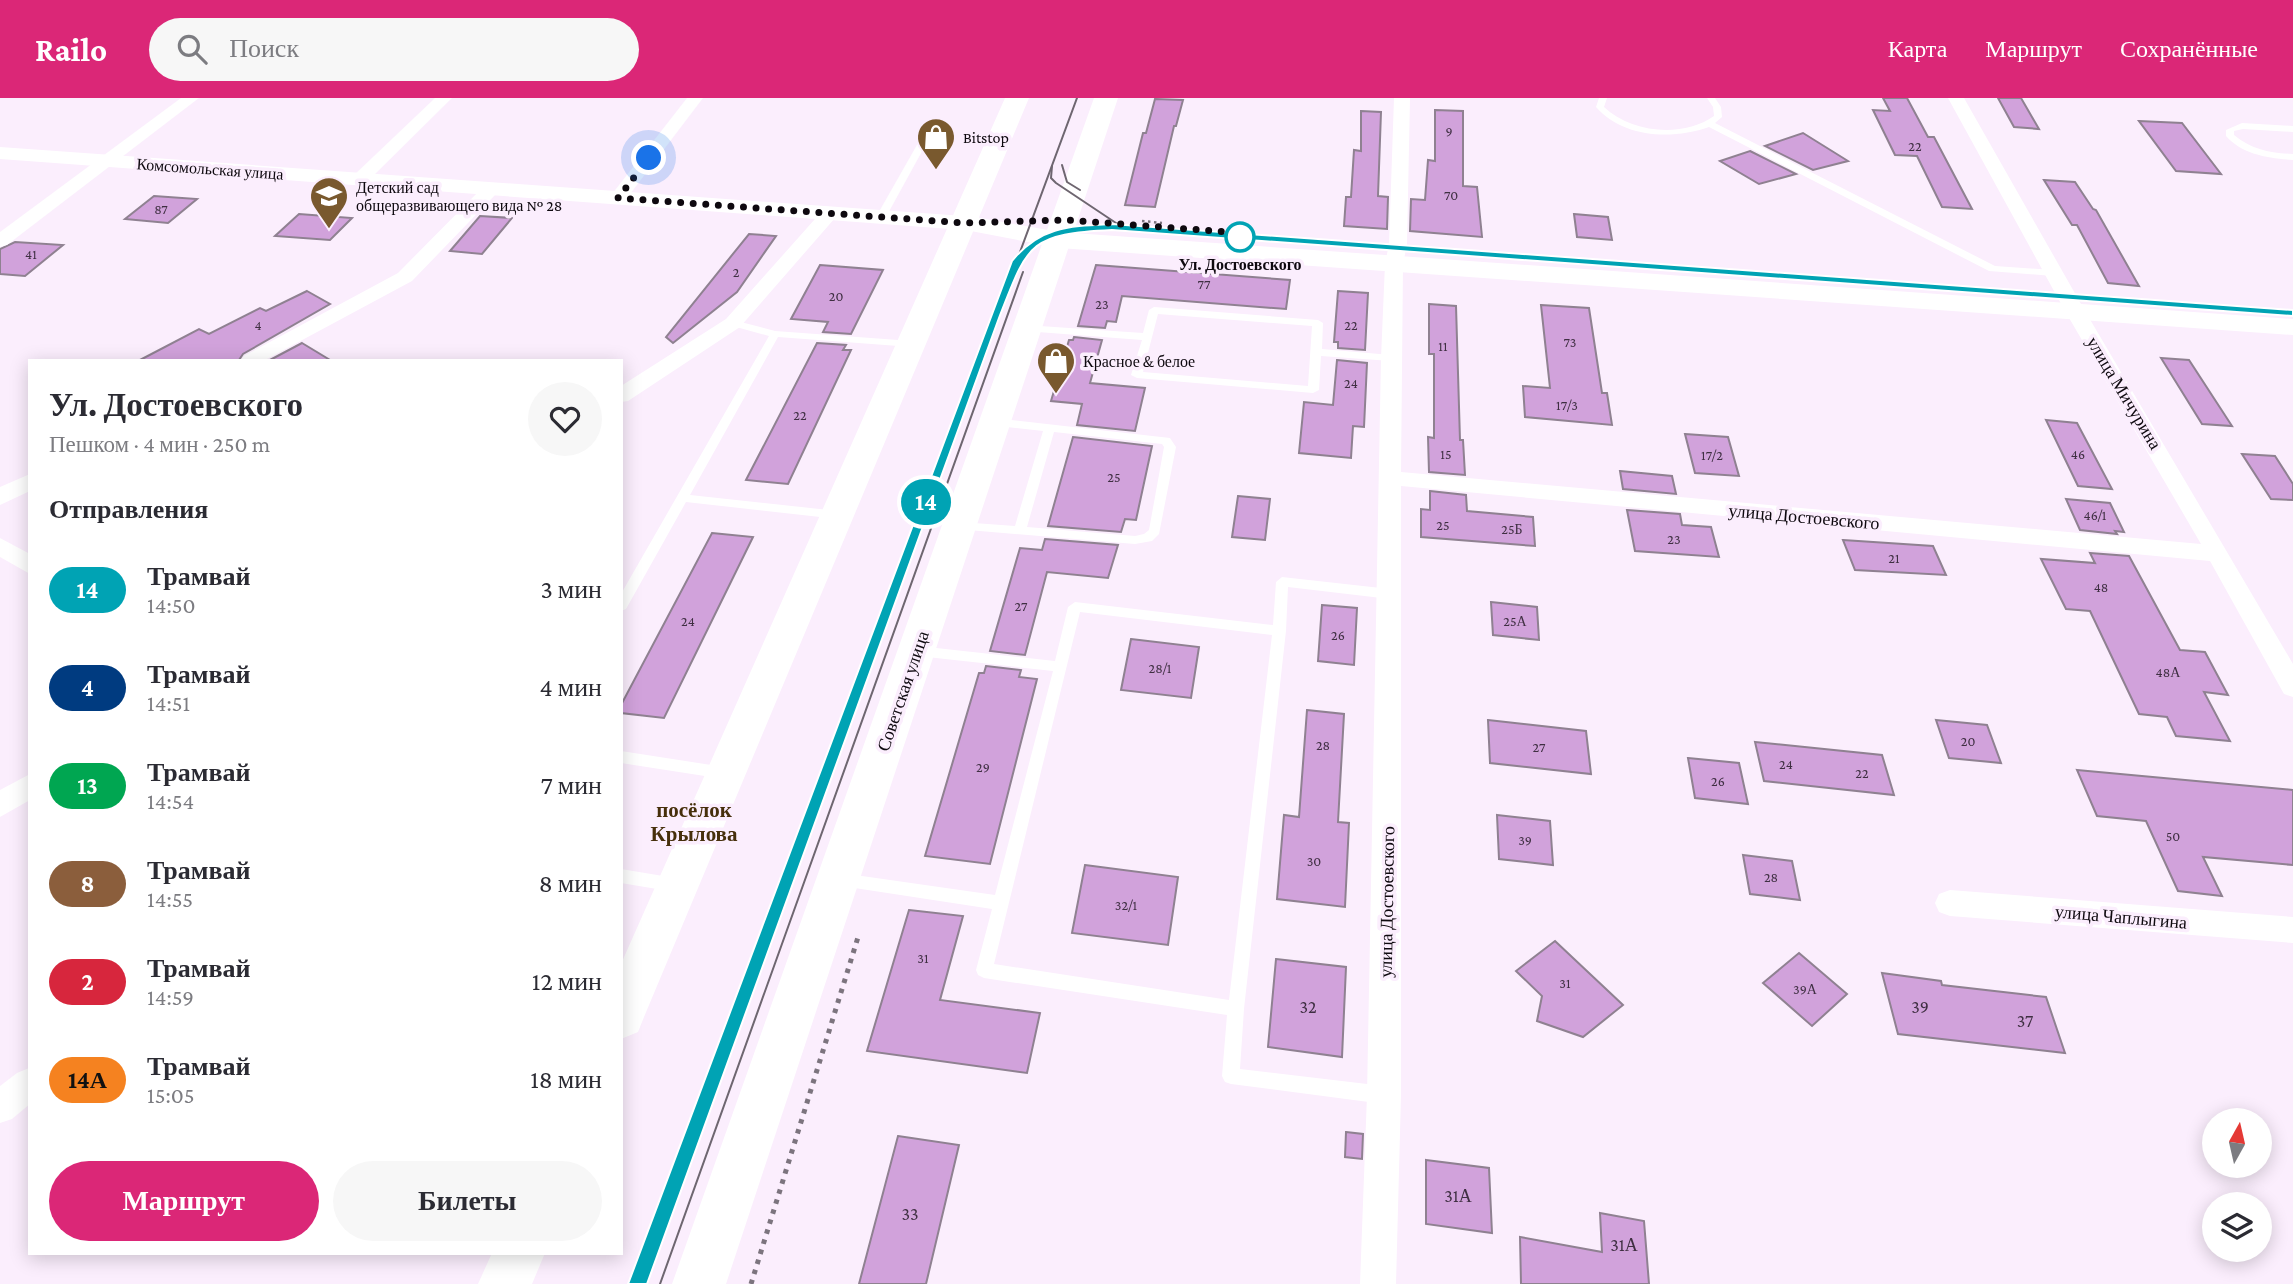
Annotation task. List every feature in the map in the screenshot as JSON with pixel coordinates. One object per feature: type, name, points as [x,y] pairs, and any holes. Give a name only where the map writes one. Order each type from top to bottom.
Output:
[{"type":"main road","points":[[623,1012],[1017,98]]},
{"type":"main road","name":"Советская улица","points":[[699,1284],[839,880],[1025,327],[1063,230],[1106,98]]},
{"type":"main road","name":"Комсомольская улица","points":[[964,223],[1396,254],[2064,292],[2293,308]]},
{"type":"main road","name":"Комсомольская улица","points":[[2064,292],[2293,327]]},
{"type":"main road","points":[[505,1284],[518,1255]]},
{"type":"street","points":[[0,241],[191,98]]},
{"type":"street","points":[[359,180],[444,98]]},
{"type":"street","points":[[618,198],[695,98]]},
{"type":"street","name":"улица Достоевского","points":[[1378,1284],[1384,1095],[1391,358],[1402,98]]},
{"type":"street","name":"улица Мичурина","points":[[1956,98],[2064,292],[2218,553],[2293,687]]},
{"type":"street","name":"Комсомольская улица","points":[[0,153],[964,223]]},
{"type":"street","points":[[253,359],[405,276],[489,190]]},
{"type":"street","points":[[623,395],[733,323],[829,214]]},
{"type":"street","name":"улица Достоевского","points":[[1391,478],[2100,545],[2218,553]]},
{"type":"street","points":[[0,497],[28,482]]},
{"type":"street","points":[[0,545],[28,565]]},
{"type":"street","points":[[0,805],[28,786]]},
{"type":"street","name":"улица Чаплыгина","points":[[1950,903],[2293,930]]},
{"type":"street","points":[[0,1107],[28,1085]]},
{"type":"lane","points":[[1602,98],[1600,107],[1605,116],[1631,128],[1672,131],[1711,125],[1993,269],[2064,292]]},
{"type":"lane","points":[[1711,98],[1717,107],[1718,117],[1711,125]]},
{"type":"lane","points":[[881,217],[933,124]]},
{"type":"lane","points":[[2293,129],[2242,126],[2230,130],[2230,136],[2240,146],[2259,154],[2293,157]]},
{"type":"lane","points":[[1154,310],[1318,323],[1313,390],[1137,375],[1148,337],[1154,310]]},
{"type":"lane","points":[[733,323],[775,334],[912,344]]},
{"type":"lane","points":[[1025,327],[1148,337]]},
{"type":"lane","points":[[623,602],[775,334]]},
{"type":"lane","points":[[1316,352],[1391,358]]},
{"type":"lane","points":[[958,525],[1135,540],[1148,538],[1155,531],[1170,447],[1166,441],[993,422]]},
{"type":"lane","points":[[1020,531],[1050,428]]},
{"type":"lane","points":[[682,498],[838,515]]},
{"type":"lane","points":[[1384,1095],[1231,1076],[1282,582],[1390,594]]},
{"type":"lane","points":[[1236,1010],[984,970],[1075,607],[1279,631]]},
{"type":"lane","points":[[916,651],[1061,667]]},
{"type":"lane","points":[[623,758],[727,774]]},
{"type":"lane","points":[[623,876],[679,885]]},
{"type":"lane","points":[[839,880],[1001,904]]},
{"type":"building","points":[[1883,98],[1907,98],[1928,137],[1934,137],[1972,209],[1942,207],[1917,156],[1895,155],[1873,110],[1890,111]]},
{"type":"building","points":[[1998,98],[2021,98],[2039,129],[2014,127]]},
{"type":"building","points":[[1155,99],[1183,100],[1174,126],[1155,207],[1125,205],[1143,133],[1146,133]]},
{"type":"building","points":[[1435,110],[1463,111],[1463,186],[1477,187],[1482,237],[1410,231],[1411,199],[1425,200],[1428,160],[1435,161]]},
{"type":"building","points":[[1361,111],[1381,112],[1378,196],[1388,197],[1387,229],[1344,226],[1346,197],[1351,197],[1354,150],[1361,151]]},
{"type":"building","points":[[2139,121],[2182,123],[2221,174],[2176,171]]},
{"type":"building","points":[[1803,133],[1848,161],[1813,170],[1765,146]]},
{"type":"building","points":[[1750,151],[1796,174],[1759,184],[1720,161]]},
{"type":"building","points":[[2044,180],[2075,182],[2096,210],[2139,286],[2108,283],[2077,225],[2072,225]]},
{"type":"building","points":[[154,196],[197,199],[168,223],[125,219]]},
{"type":"building","points":[[299,214],[352,218],[330,240],[275,236]]},
{"type":"building","points":[[1574,214],[1608,217],[1612,240],[1577,237]]},
{"type":"building","points":[[480,216],[512,218],[482,254],[450,251]]},
{"type":"building","points":[[749,234],[776,236],[737,292],[673,343],[666,337]]},
{"type":"building","points":[[15,242],[63,245],[25,276],[0,274],[0,249]]},
{"type":"building","points":[[820,265],[883,270],[851,334],[823,332],[828,322],[791,319]]},
{"type":"building","points":[[1096,265],[1290,280],[1286,309],[1122,296],[1116,322],[1107,321],[1105,328],[1078,326]]},
{"type":"building","points":[[307,291],[330,304],[243,354],[240,359],[142,359],[199,329],[209,334],[260,308],[266,311]]},
{"type":"building","points":[[1338,291],[1368,293],[1365,350],[1338,348],[1338,342],[1334,342]]},
{"type":"building","points":[[1429,304],[1456,306],[1460,440],[1463,440],[1465,475],[1429,472],[1428,437],[1434,438],[1434,354],[1429,354]]},
{"type":"building","points":[[1541,305],[1589,308],[1602,393],[1607,393],[1612,425],[1525,417],[1523,386],[1550,388]]},
{"type":"building","points":[[1074,337],[1102,340],[1090,383],[1145,388],[1135,431],[1077,425],[1082,404],[1051,401],[1069,340]]},
{"type":"building","points":[[302,343],[328,359],[272,359]]},
{"type":"building","points":[[817,343],[846,345],[843,350],[851,350],[788,484],[746,480]]},
{"type":"building","points":[[2161,358],[2189,360],[2232,426],[2202,424]]},
{"type":"building","points":[[1337,360],[1367,363],[1364,427],[1353,426],[1351,458],[1299,453],[1304,402],[1333,405]]},
{"type":"building","points":[[2046,420],[2077,423],[2112,489],[2078,486]]},
{"type":"building","points":[[1685,434],[1728,437],[1739,476],[1695,473]]},
{"type":"building","points":[[1073,437],[1152,446],[1136,520],[1125,519],[1121,532],[1048,526]]},
{"type":"building","points":[[2242,454],[2275,456],[2293,484],[2293,500],[2271,499]]},
{"type":"building","points":[[1620,471],[1672,476],[1676,494],[1623,489]]},
{"type":"building","points":[[1430,491],[1466,495],[1467,511],[1533,517],[1535,546],[1421,537],[1421,509],[1430,510]]},
{"type":"building","points":[[1238,496],[1270,499],[1265,540],[1232,537]]},
{"type":"building","points":[[2066,499],[2110,503],[2124,532],[2115,531],[2117,534],[2080,530]]},
{"type":"building","points":[[1627,510],[1680,514],[1682,525],[1711,527],[1719,557],[1635,551]]},
{"type":"building","points":[[712,533],[753,537],[664,718],[623,713],[623,701]]},
{"type":"building","points":[[1045,539],[1118,545],[1108,578],[1047,572],[1025,655],[990,651],[1020,548],[1042,550]]},
{"type":"building","points":[[1843,540],[1933,546],[1946,575],[1855,570]]},
{"type":"building","points":[[2090,553],[2129,556],[2180,650],[2205,652],[2228,695],[2204,692],[2230,741],[2176,736],[2167,717],[2139,714],[2090,611],[2066,609],[2041,559],[2095,563]]},
{"type":"building","points":[[1491,602],[1537,607],[1539,640],[1493,635]]},
{"type":"building","points":[[1322,605],[1357,608],[1354,665],[1318,661]]},
{"type":"building","points":[[1131,639],[1199,647],[1191,698],[1121,690]]},
{"type":"building","points":[[986,666],[1021,670],[1019,677],[1037,679],[990,864],[925,856],[979,673],[984,673]]},
{"type":"building","points":[[1307,710],[1344,714],[1338,822],[1349,823],[1345,907],[1277,899],[1284,815],[1299,817]]},
{"type":"building","points":[[1488,720],[1586,731],[1591,774],[1490,763]]},
{"type":"building","points":[[1936,720],[1987,725],[2001,763],[1949,758]]},
{"type":"building","points":[[1755,742],[1882,755],[1894,795],[1764,781]]},
{"type":"building","points":[[1688,758],[1739,763],[1748,804],[1695,798]]},
{"type":"building","points":[[2077,770],[2293,790],[2293,865],[2203,857],[2222,896],[2178,891],[2146,821],[2097,816]]},
{"type":"building","points":[[1497,815],[1550,821],[1553,865],[1499,859]]},
{"type":"building","points":[[1743,855],[1792,861],[1800,900],[1750,894]]},
{"type":"building","points":[[1085,865],[1178,877],[1168,945],[1072,933]]},
{"type":"building","points":[[909,910],[963,916],[940,1000],[1040,1013],[1027,1073],[867,1051]]},
{"type":"building","points":[[1555,941],[1623,1005],[1583,1037],[1537,1021],[1542,996],[1516,971]]},
{"type":"building","points":[[1799,953],[1847,994],[1812,1026],[1763,983]]},
{"type":"building","points":[[1276,959],[1346,967],[1342,1057],[1268,1047]]},
{"type":"building","points":[[1882,973],[1941,981],[1942,985],[2046,997],[2065,1053],[1898,1034]]},
{"type":"building","points":[[1346,1132],[1363,1134],[1362,1159],[1345,1157]]},
{"type":"building","points":[[898,1136],[959,1145],[926,1284],[859,1284]]},
{"type":"building","points":[[1426,1160],[1489,1168],[1492,1233],[1426,1224]]},
{"type":"building","points":[[1600,1213],[1644,1221],[1649,1284],[1521,1284],[1520,1237],[1602,1252]]},
{"type":"tram line","points":[[1017,260],[1077,98]]},
{"type":"tram line","points":[[1062,165],[1067,182],[1080,190]]},
{"type":"tram line","points":[[1052,166],[1051,178],[1056,183],[1122,227]]},
{"type":"tram line","points":[[1017,260],[1038,244],[1060,234],[1112,227],[2293,313]]},
{"type":"tram line","name":"14","points":[[638,1284],[994,318],[1016,261],[1033,243],[1051,234],[1112,227],[2293,313]]},
{"type":"tram line","points":[[638,1284],[1017,260]]},
{"type":"tram line","points":[[660,1284],[1023,272]]},
{"type":"place","name":"Bitstop","points":[[936,171]]},
{"type":"place","name":"Детский сад общеразвивающего вида № 28","points":[[329,230]]},
{"type":"place","name":"Ул. Достоевского","points":[[1240,237]]},
{"type":"place","name":"Красное & белое","points":[[1056,395]]},
{"type":"district","name":"посёлок Крылова","points":[[694,822]]},
{"type":"route","points":[[649,158],[618,198],[964,223],[1066,220],[1242,233],[1240,237]]}]
